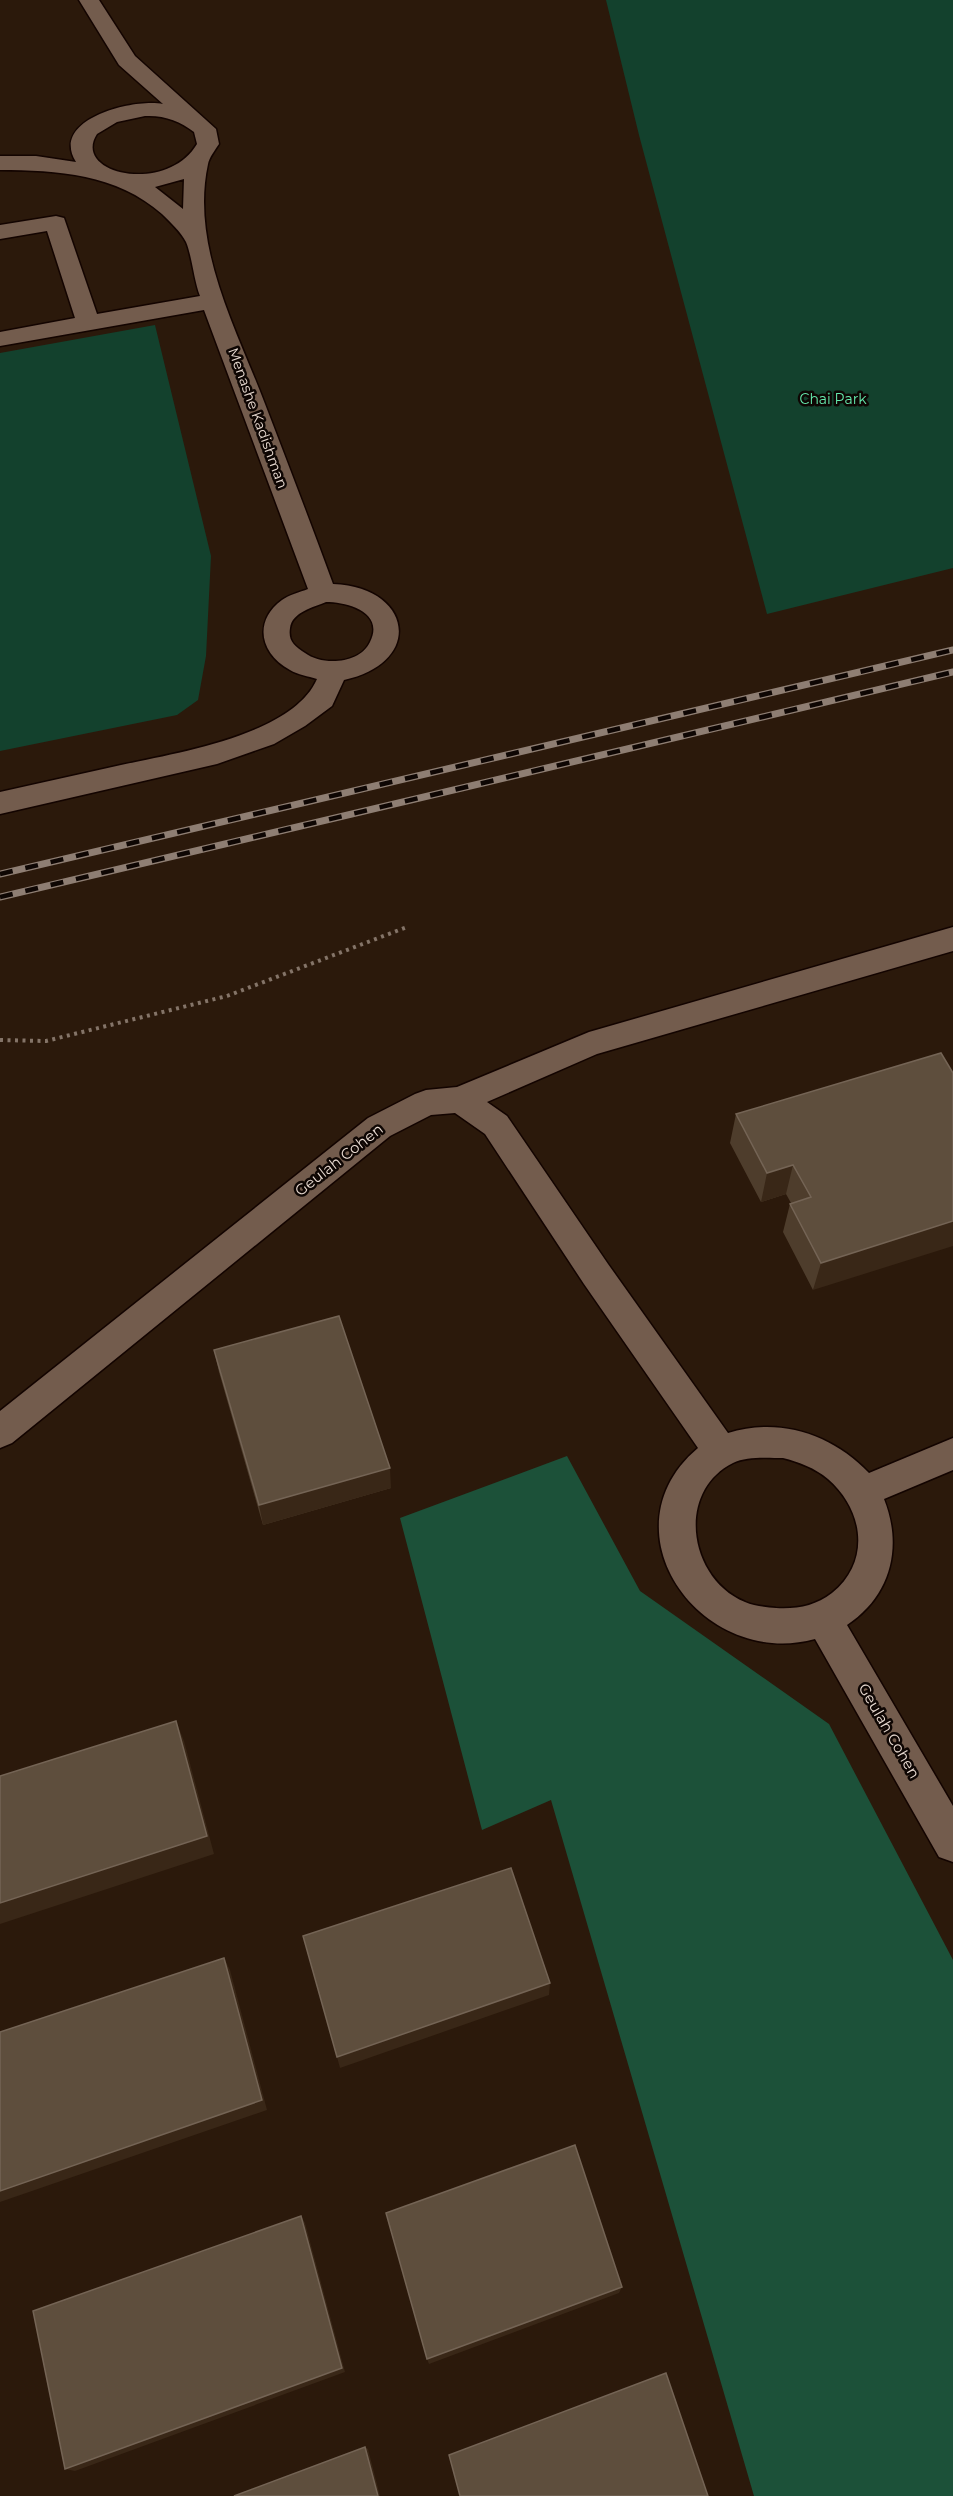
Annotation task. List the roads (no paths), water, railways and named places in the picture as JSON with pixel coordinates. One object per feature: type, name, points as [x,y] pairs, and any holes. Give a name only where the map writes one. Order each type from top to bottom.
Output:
[{"type":"street","points":[[0,162],[99,172],[125,180],[164,178],[182,172],[197,164],[206,153],[208,137],[202,127],[127,60],[89,0]]},
{"type":"street","points":[[0,162],[89,131],[109,117],[120,107],[132,81],[127,60]]},
{"type":"street","points":[[109,117],[136,110],[155,110],[190,118]]},
{"type":"street","points":[[89,131],[83,142],[82,152],[88,163],[99,172]]},
{"type":"street","name":"Menashe Kadishman","points":[[196,241],[192,185],[197,164]]},
{"type":"street","name":"Menashe Kadishman","points":[[125,180],[157,197],[168,206],[189,228],[196,241],[214,301],[323,593]]},
{"type":"street","points":[[0,232],[56,223],[88,323]]},
{"type":"street","points":[[0,339],[214,301]]},
{"type":"street","points":[[323,593],[341,593],[358,597],[372,604],[382,615],[387,626],[386,639],[380,651],[368,661],[351,668],[334,671],[297,664],[284,654],[276,643],[275,630],[279,617],[298,602],[323,593]]},
{"type":"street","points":[[0,803],[217,754],[264,737],[296,719],[322,699],[334,671]]},
{"type":"street","name":"Geulah Cohen","points":[[0,1432],[379,1127],[426,1103],[460,1100],[590,1044],[953,939]]},
{"type":"street","points":[[460,1100],[496,1125],[602,1284],[721,1452]]},
{"type":"street","points":[[783,1442],[814,1452],[842,1468],[862,1492],[875,1521],[878,1550],[869,1579],[851,1603],[824,1620],[793,1627],[757,1624],[725,1611],[698,1588],[681,1559],[675,1528],[681,1497],[697,1472],[721,1452],[752,1443],[783,1442]]},
{"type":"street","points":[[862,1492],[953,1454]]},
{"type":"street","name":"Geulah Cohen","points":[[824,1620],[953,1843]]},
{"type":"railway","points":[[0,874],[953,650]]},
{"type":"railway","points":[[0,897],[953,672]]},
{"type":"park label","name":"Chai Park","points":[[833,399]]}]
